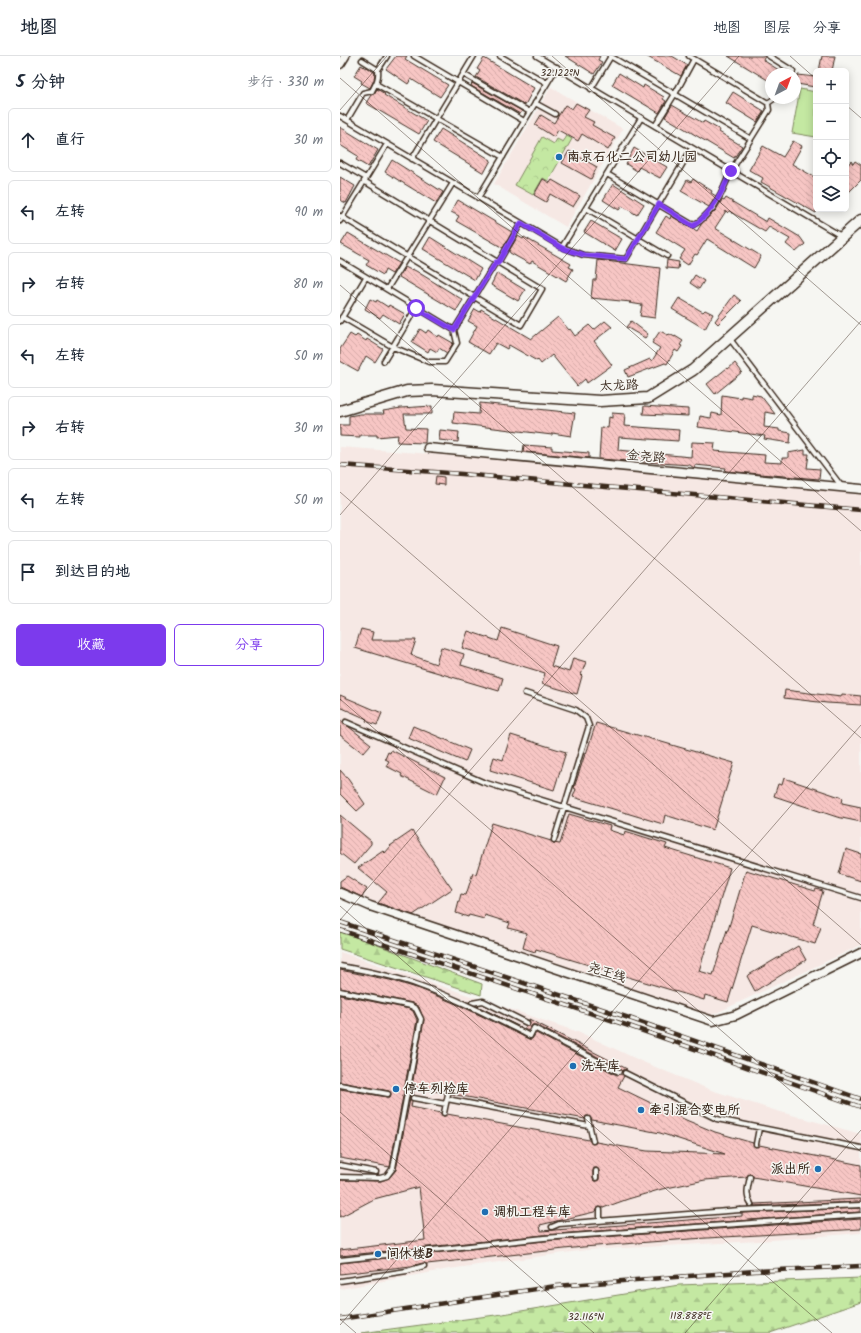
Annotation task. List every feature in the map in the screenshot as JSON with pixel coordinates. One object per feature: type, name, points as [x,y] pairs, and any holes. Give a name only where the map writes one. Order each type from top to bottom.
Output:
[{"type":"street","points":[[340,64],[345,56]]},
{"type":"street","name":"太龙路","points":[[340,411],[407,391],[432,390],[600,401],[648,398],[693,370],[861,220]]},
{"type":"street","name":"金尧路","points":[[428,448],[861,489]]},
{"type":"street","name":"尧王线","points":[[340,893],[370,906],[713,1021],[736,1015],[861,953]]},
{"type":"lane","points":[[347,120],[363,93],[372,91],[379,78],[378,70],[387,56]]},
{"type":"lane","points":[[414,56],[524,121]]},
{"type":"lane","points":[[412,158],[474,56]]},
{"type":"lane","points":[[500,56],[547,83]]},
{"type":"lane","points":[[537,56],[842,236]]},
{"type":"lane","points":[[592,89],[611,56],[751,139]]},
{"type":"lane","points":[[689,56],[765,100]]},
{"type":"lane","points":[[655,126],[696,60],[701,56]]},
{"type":"lane","points":[[769,56],[788,68]]},
{"type":"lane","points":[[362,60],[378,70]]},
{"type":"lane","points":[[478,198],[557,67]]},
{"type":"lane","points":[[464,74],[530,112]]},
{"type":"lane","points":[[376,84],[503,157]]},
{"type":"lane","points":[[535,103],[555,114]]},
{"type":"lane","points":[[607,174],[659,204],[693,226],[713,208],[731,171],[770,110],[768,104]]},
{"type":"lane","points":[[340,116],[562,248],[584,255],[626,259],[692,148]]},
{"type":"lane","points":[[562,248],[641,118]]},
{"type":"lane","points":[[340,163],[365,180],[429,221],[542,290],[520,325],[407,256],[341,218],[365,180],[387,144]]},
{"type":"lane","points":[[387,289],[452,183]]},
{"type":"lane","points":[[586,208],[667,256]]},
{"type":"lane","points":[[366,277],[341,319],[393,347],[429,362],[445,362],[457,343],[454,330],[521,223]]},
{"type":"lane","points":[[340,261],[454,330]]},
{"type":"lane","points":[[384,361],[416,308]]},
{"type":"lane","points":[[730,338],[842,488]]},
{"type":"lane","points":[[525,693],[576,710],[586,718],[590,726],[554,840]]},
{"type":"lane","points":[[346,722],[483,782],[861,898]]},
{"type":"lane","points":[[340,966],[376,972],[421,986],[478,1010],[530,1036],[534,1028],[619,1072]]},
{"type":"lane","points":[[340,991],[411,1006],[416,1009],[421,1019],[393,1168],[387,1176],[380,1178],[340,1177]]},
{"type":"lane","points":[[472,1003],[483,1001],[527,1023]]},
{"type":"lane","points":[[625,1073],[717,1119],[861,1148]]},
{"type":"lane","points":[[340,1085],[388,1094]]},
{"type":"lane","points":[[444,1113],[447,1096],[589,1126]]},
{"type":"lane","points":[[413,1098],[446,1104]]},
{"type":"lane","points":[[588,1119],[593,1141]]},
{"type":"lane","points":[[756,1144],[759,1128]]},
{"type":"lane","points":[[340,1165],[376,1172]]},
{"type":"lane","points":[[596,1171],[596,1178]]},
{"type":"lane","points":[[750,1177],[747,1197],[751,1204]]},
{"type":"lane","points":[[552,1227],[559,1224],[600,1220],[740,1210],[856,1204],[861,1205]]},
{"type":"lane","points":[[600,1210],[600,1220]]},
{"type":"lane","points":[[340,1260],[544,1238],[861,1215]]},
{"type":"lane","points":[[340,1281],[400,1272],[424,1266]]},
{"type":"shaded area","name":"南京石化二公司幼儿园","points":[[551,87],[623,129],[566,227],[494,184]]},
{"type":"shaded area","points":[[340,447],[861,487],[861,945],[710,1016],[340,896]]},
{"type":"shaded area","points":[[340,952],[581,1033],[643,1062],[711,1090],[777,1111],[861,1134],[861,1233],[759,1241],[586,1250],[449,1269],[340,1289]]},
{"type":"green space","points":[[801,89],[813,91],[813,136],[792,133],[797,104],[801,104]]},
{"type":"green space","points":[[567,136],[572,139],[548,181],[543,178],[533,195],[515,185],[542,137],[554,144],[557,139],[563,142]]},
{"type":"green space","points":[[340,931],[482,984],[481,995],[340,949]]},
{"type":"green space","points":[[861,1278],[861,1302],[770,1333],[361,1333],[503,1314],[679,1285]]},
{"type":"building","points":[[396,56],[407,56],[405,59],[448,85],[440,97],[411,79],[408,84],[386,69]]},
{"type":"building","points":[[565,56],[600,56],[598,60],[602,62],[594,74]]},
{"type":"building","points":[[646,56],[672,56],[687,65],[681,76]]},
{"type":"building","points":[[728,56],[765,56],[763,60],[776,68],[765,68],[765,78]]},
{"type":"building","points":[[822,56],[835,56],[833,68],[820,68]]},
{"type":"building","points":[[484,58],[534,88],[525,105],[476,77],[480,71],[477,69]]},
{"type":"building","points":[[361,65],[366,68],[367,67],[375,73],[374,80],[370,88],[361,83],[362,81],[354,76]]},
{"type":"building","points":[[619,73],[643,88],[644,85],[664,97],[663,99],[666,101],[659,113],[612,85]]},
{"type":"building","points":[[801,75],[813,77],[813,87],[801,85]]},
{"type":"building","points":[[472,83],[522,111],[520,114],[471,86]]},
{"type":"building","points":[[377,89],[385,94],[384,95],[427,121],[419,134],[366,103]]},
{"type":"building","points":[[733,92],[764,111],[757,122],[726,103]]},
{"type":"building","points":[[576,103],[589,110],[584,117],[594,122],[592,125],[615,138],[608,150],[582,134],[578,141],[558,130],[554,137],[535,125],[541,115],[554,123],[565,105],[572,109]]},
{"type":"building","points":[[672,105],[703,123],[704,121],[720,130],[719,132],[742,146],[734,158],[665,117]]},
{"type":"building","points":[[340,127],[378,150],[368,167],[356,160],[358,156],[340,145]]},
{"type":"building","points":[[441,129],[491,160],[484,173],[433,142]]},
{"type":"building","points":[[793,141],[802,146],[792,164],[813,176],[813,211],[761,182],[763,178],[749,170],[763,146],[783,157]]},
{"type":"building","points":[[634,148],[667,167],[660,178],[639,167],[637,171],[626,164]]},
{"type":"building","points":[[569,151],[597,167],[591,179],[562,163]]},
{"type":"building","points":[[392,160],[443,192],[436,203],[385,172]]},
{"type":"building","points":[[851,161],[853,164],[855,161],[861,165],[861,180],[849,192],[849,176],[849,163]]},
{"type":"building","points":[[340,177],[355,186],[346,203],[340,200]]},
{"type":"building","points":[[543,179],[550,183],[552,180],[580,196],[573,207],[550,194],[546,202],[534,195]]},
{"type":"building","points":[[693,179],[712,191],[711,193],[716,196],[709,207],[681,191],[687,180],[691,182]]},
{"type":"building","points":[[613,184],[644,204],[637,215],[622,206],[619,210],[603,200]]},
{"type":"building","points":[[726,198],[766,222],[768,218],[800,237],[805,244],[796,252],[786,244],[790,239],[769,227],[765,232],[729,211],[728,213],[726,211],[715,228],[761,256],[754,268],[707,239],[697,255],[695,254],[688,265],[679,259],[685,250],[656,232],[666,216],[670,219],[671,216],[697,231],[702,223],[716,210],[722,200],[724,201]]},
{"type":"building","points":[[458,200],[512,232],[503,248],[456,221],[459,216],[451,212]]},
{"type":"building","points":[[591,221],[622,239],[615,251],[584,232]]},
{"type":"building","points":[[348,233],[399,263],[392,274],[385,270],[383,275],[366,265],[369,260],[341,244]]},
{"type":"building","points":[[518,236],[523,239],[524,237],[571,264],[569,267],[573,269],[566,281],[532,261],[530,264],[510,253],[509,251]]},
{"type":"building","points":[[430,237],[481,269],[475,280],[423,249]]},
{"type":"building","points":[[598,260],[660,268],[655,318],[640,316],[642,305],[629,303],[631,302],[591,298],[593,280],[596,280]]},
{"type":"building","points":[[667,260],[679,262],[678,269],[666,268]]},
{"type":"building","points":[[405,267],[416,271],[463,300],[456,311],[399,277]]},
{"type":"building","points":[[497,273],[525,290],[518,301],[491,285]]},
{"type":"building","points":[[695,275],[704,281],[699,289],[690,283]]},
{"type":"building","points":[[734,295],[741,301],[718,324],[715,321]]},
{"type":"building","points":[[679,298],[703,312],[705,310],[713,314],[705,329],[672,309]]},
{"type":"building","points":[[370,299],[376,302],[377,300],[388,307],[389,305],[405,314],[399,324],[383,314],[380,318],[365,309]]},
{"type":"building","points":[[475,309],[480,312],[481,309],[531,339],[558,317],[575,336],[589,325],[594,330],[605,321],[612,327],[594,341],[612,365],[587,383],[585,379],[577,386],[552,355],[541,364],[538,360],[537,361],[509,345],[507,349],[496,343],[489,354],[468,342],[477,326],[468,321]]},
{"type":"building","points":[[631,321],[648,334],[645,338],[626,327]]},
{"type":"building","points":[[420,329],[426,333],[428,330],[438,337],[439,335],[453,343],[447,353],[439,348],[437,352],[430,348],[428,352],[412,342]]},
{"type":"building","points":[[660,331],[668,335],[675,336],[683,341],[678,352],[675,350],[667,364],[665,363],[628,377],[625,370],[650,359],[652,361],[660,348],[652,343]]},
{"type":"building","points":[[350,334],[355,337],[357,335],[366,341],[367,339],[383,349],[375,362],[366,356],[358,371],[340,361],[340,349]]},
{"type":"building","points":[[735,363],[742,372],[715,394],[707,384]]},
{"type":"building","points":[[752,394],[761,396],[775,414],[765,412],[764,427],[779,429],[779,431],[791,433],[790,443],[764,439],[765,436],[698,427],[700,416],[711,418],[712,413],[721,415],[722,395],[752,398]]},
{"type":"building","points":[[480,403],[575,413],[571,436],[453,423],[454,412],[479,414]]},
{"type":"building","points":[[432,406],[432,414],[404,414],[406,428],[426,429],[425,443],[397,442],[398,435],[377,437],[377,435],[360,435],[360,437],[340,436],[340,425],[349,425],[349,416],[360,414],[384,414],[383,411]]},
{"type":"building","points":[[644,406],[688,409],[688,416],[643,414]]},
{"type":"building","points":[[612,413],[625,414],[624,426],[679,430],[678,441],[619,437],[618,450],[691,457],[692,442],[715,443],[714,451],[765,455],[764,462],[782,463],[782,458],[788,458],[788,453],[805,450],[805,454],[809,454],[807,468],[820,469],[819,479],[725,471],[726,468],[695,465],[694,468],[690,465],[599,459],[601,427],[608,428],[609,417],[612,418]]},
{"type":"building","points":[[440,430],[459,432],[458,442],[439,440]]},
{"type":"building","points":[[524,445],[552,447],[552,450],[589,453],[589,458],[523,452]]},
{"type":"building","points":[[436,476],[444,477],[444,485],[435,484]]},
{"type":"building","points":[[502,628],[557,646],[551,666],[569,672],[573,658],[586,662],[581,675],[577,694],[542,684],[545,673],[462,648],[468,631],[498,641]]},
{"type":"building","points":[[361,629],[373,632],[371,640],[416,640],[411,655],[436,664],[441,647],[464,654],[461,665],[503,678],[499,691],[355,648]]},
{"type":"building","points":[[785,690],[841,697],[842,694],[861,696],[861,705],[784,698]]},
{"type":"building","points":[[340,695],[382,713],[377,725],[366,721],[367,719],[340,707]]},
{"type":"building","points":[[340,720],[371,744],[363,753],[340,735]]},
{"type":"building","points":[[596,723],[734,763],[713,830],[665,815],[663,824],[573,797],[576,789],[574,788]]},
{"type":"building","points":[[413,726],[470,750],[465,762],[408,738]]},
{"type":"building","points":[[511,735],[566,752],[554,790],[490,770],[494,757],[503,760]]},
{"type":"building","points":[[391,750],[445,777],[437,794],[401,776],[402,774],[386,766],[389,761],[385,759],[388,752],[390,753]]},
{"type":"building","points":[[340,770],[365,804],[357,811],[340,794]]},
{"type":"building","points":[[784,778],[843,798],[842,803],[861,807],[861,822],[837,817],[774,796],[778,784],[782,785]]},
{"type":"building","points":[[569,814],[610,826],[609,830],[624,835],[625,831],[667,844],[665,848],[730,868],[699,971],[713,975],[746,870],[815,891],[816,889],[823,891],[813,924],[821,927],[815,944],[752,925],[728,1002],[705,995],[704,1000],[536,949],[535,952],[523,948],[527,933],[508,928],[510,923],[485,915],[484,919],[469,915],[468,917],[456,913],[461,894],[466,895],[473,873],[476,874],[492,823],[560,844]]},
{"type":"building","points":[[340,815],[371,841],[371,844],[354,864],[340,853]]},
{"type":"building","points":[[412,831],[452,889],[413,915],[378,903],[387,892],[358,868],[383,851],[385,853],[390,846]]},
{"type":"building","points":[[846,849],[861,854],[861,881],[839,874]]},
{"type":"building","points":[[347,876],[367,889],[362,897],[340,887],[340,881]]},
{"type":"building","points":[[798,946],[806,960],[755,991],[747,976]]},
{"type":"building","points":[[340,970],[390,980],[420,989],[461,1006],[529,1039],[532,1039],[536,1033],[617,1075],[622,1074],[624,1076],[618,1087],[686,1120],[715,1132],[753,1143],[755,1147],[759,1145],[861,1165],[861,1196],[753,1177],[752,1174],[749,1174],[746,1177],[705,1180],[662,1189],[603,1208],[599,1207],[594,1212],[540,1225],[541,1231],[742,1216],[742,1213],[861,1208],[861,1212],[544,1235],[340,1256],[340,1250],[425,1240],[419,1187],[374,1199],[340,1217],[340,1180],[381,1181],[389,1178],[396,1170],[410,1099],[412,1101],[411,1107],[441,1113],[443,1116],[447,1114],[589,1140],[592,1144],[596,1142],[647,1151],[725,1154],[660,1133],[592,1120],[589,1116],[586,1116],[585,1119],[451,1094],[448,1091],[445,1093],[415,1087],[413,1095],[410,1096],[424,1020],[419,1007],[412,1003],[340,988]],"holes":[[[594,1168],[597,1168],[599,1171],[599,1179],[594,1181],[593,1171]]]},
{"type":"building","name":"停车列检库","points":[[340,995],[410,1009],[413,1011],[417,1020],[390,1167],[340,1158],[340,1089],[387,1097],[390,1097],[391,1094],[389,1091],[340,1082]]},
{"type":"building","points":[[477,1006],[524,1029],[530,1024],[529,1019],[627,1069],[622,1071],[621,1069],[536,1025],[532,1025],[528,1031]]},
{"type":"building","points":[[861,1199],[861,1202],[754,1206],[754,1204]]},
{"type":"building","points":[[861,1219],[861,1229],[583,1247],[427,1264],[423,1263],[411,1266],[340,1274],[340,1263],[544,1241]]},
{"type":"railway","points":[[340,465],[462,474],[861,510]]},
{"type":"railway","points":[[340,922],[629,1018],[861,1099]]},
{"type":"railway","points":[[340,930],[626,1025],[861,1107]]},
{"type":"railway","points":[[340,1319],[556,1286],[755,1271],[861,1266]]},
{"type":"place","name":"南京石化二公司幼儿园","points":[[559,157]]},
{"type":"place","name":"洗车库","points":[[573,1066]]},
{"type":"place","name":"停车列检库","points":[[396,1089]]},
{"type":"place","name":"牵引混合变电所","points":[[641,1110]]},
{"type":"place","name":"派出所","points":[[818,1169]]},
{"type":"place","name":"调机工程车库","points":[[485,1212]]},
{"type":"place","name":"间休楼B","points":[[378,1254]]},
{"type":"route","points":[[416,308],[454,330],[496,262],[498,263],[521,223],[562,248],[584,255],[626,259],[659,204],[693,226],[713,208],[731,171]]}]
